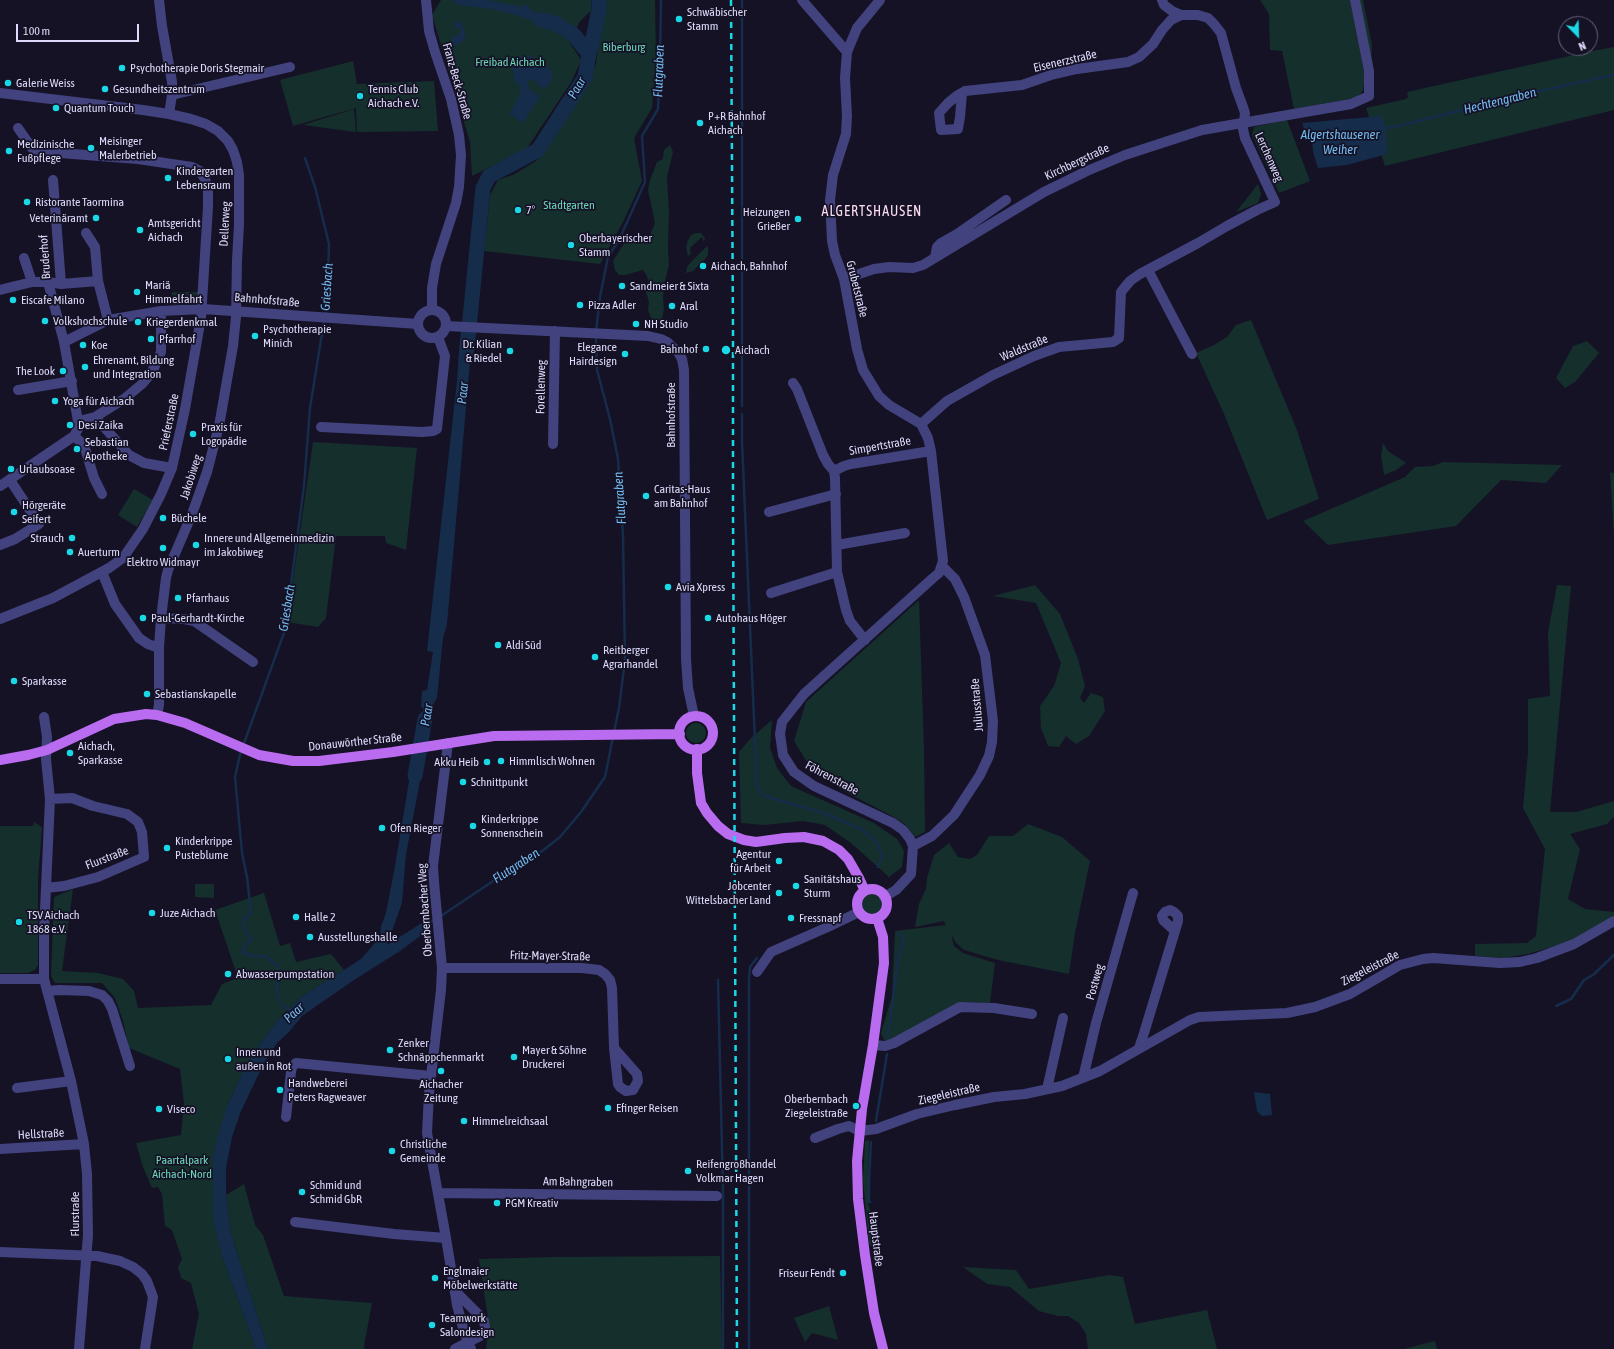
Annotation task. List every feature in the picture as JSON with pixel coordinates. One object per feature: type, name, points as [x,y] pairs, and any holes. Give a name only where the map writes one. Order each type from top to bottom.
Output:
[{"type":"main road","name":"Donauwörther Straße","points":[[0,760],[47,750],[114,719],[136,715],[157,715],[185,723],[259,755],[293,761],[319,761],[393,752],[494,736],[680,734]]},
{"type":"main road","points":[[694,716],[705,719],[709,723],[713,733],[709,744],[697,749],[689,748],[684,745],[680,734],[681,725],[694,716]]},
{"type":"main road","points":[[697,749],[697,773],[701,803],[718,826],[728,834],[744,840],[756,842],[804,837],[823,841],[839,850],[848,860],[865,891]]},
{"type":"main road","points":[[875,889],[884,897],[886,907],[877,918],[867,918],[859,912],[857,902],[858,897],[865,891],[875,889]]},
{"type":"main road","name":"Hauptstraße","points":[[877,918],[883,937],[884,963],[857,1162],[858,1199],[869,1286],[883,1349]]},
{"type":"street","points":[[0,93],[169,114],[172,95],[172,82],[159,0]]},
{"type":"street","name":"Franz-Beck-Straße","points":[[426,0],[430,31],[435,52],[451,99],[461,155],[459,187],[456,203],[436,264],[432,288],[432,310]]},
{"type":"street","points":[[802,0],[847,52]]},
{"type":"street","name":"Grubetstraße","points":[[880,0],[857,28],[847,52],[845,78],[847,116],[846,134],[833,175],[830,200],[832,241],[839,268],[844,279],[863,370],[879,396],[889,405],[921,424]]},
{"type":"street","name":"Kirchbergstraße","points":[[844,279],[874,269],[889,267],[912,268],[923,265],[1044,192],[1087,171],[1164,141],[1202,130],[1351,104],[1369,96],[1369,71],[1355,0]]},
{"type":"street","points":[[1163,3],[1172,11],[1181,15],[1198,15],[1208,18],[1221,33],[1236,88],[1245,114],[1244,122]]},
{"type":"street","points":[[1162,30],[1163,3]]},
{"type":"street","name":"Eisenerzstraße","points":[[962,93],[1022,85],[1051,75],[1077,69],[1128,62],[1139,57],[1150,47],[1171,20],[1181,15]]},
{"type":"street","points":[[172,95],[290,67]]},
{"type":"street","name":"Dellerweg","points":[[169,114],[206,124],[218,131],[228,141],[235,156],[239,175],[236,310]]},
{"type":"street","name":"Lerchenweg","points":[[1244,122],[1243,129],[1245,138],[1275,202]]},
{"type":"street","name":"Prieferstraße","points":[[0,619],[53,598],[102,572],[122,558],[138,537],[161,494],[172,468],[185,409],[203,309],[208,188],[200,171],[192,167],[34,151],[18,128]]},
{"type":"street","name":"Bruderhof","points":[[53,180],[61,284]]},
{"type":"street","points":[[935,258],[937,247],[941,243],[1006,200]]},
{"type":"street","name":"Waldstraße","points":[[921,424],[947,401],[993,375],[1034,356],[1059,347],[1114,342],[1119,338],[1121,292],[1130,281],[1257,210],[1275,202]]},
{"type":"street","points":[[86,233],[95,247],[98,281],[108,320]]},
{"type":"street","points":[[24,258],[32,282]]},
{"type":"street","points":[[1148,270],[1192,354]]},
{"type":"street","points":[[0,290],[32,282],[61,284],[98,281]]},
{"type":"street","points":[[0,486],[74,436],[79,427],[64,342],[48,282]]},
{"type":"street","name":"Bahnhofstraße","points":[[64,342],[108,320],[161,316],[203,309],[236,310],[418,324]]},
{"type":"street","name":"Jakobiweg","points":[[157,715],[160,681],[159,648],[161,618],[168,570],[204,482],[217,436],[233,346],[236,310]]},
{"type":"street","points":[[432,310],[442,315],[446,322],[446,326],[445,330],[438,337],[429,338],[419,329],[418,324],[424,313],[432,310]]},
{"type":"street","points":[[79,421],[95,417],[133,392],[142,384],[154,368],[161,352],[161,316]]},
{"type":"street","name":"Bahnhofstraße","points":[[446,326],[648,336],[661,339],[673,346],[682,359],[684,370],[686,659],[688,688],[694,716]]},
{"type":"street","name":"Forellenweg","points":[[553,444],[555,331]]},
{"type":"street","points":[[321,427],[422,432],[437,429],[445,356],[438,337]]},
{"type":"street","points":[[18,390],[72,382]]},
{"type":"street","points":[[793,383],[797,389],[823,455],[834,471],[838,572],[846,610],[850,621],[865,640]]},
{"type":"street","points":[[95,417],[129,455],[144,463],[172,468]]},
{"type":"street","points":[[921,424],[928,438],[932,451],[943,554],[942,566]]},
{"type":"street","points":[[74,436],[84,444],[94,478],[102,494]]},
{"type":"street","name":"Simpertstraße","points":[[834,471],[851,464],[932,451]]},
{"type":"street","points":[[0,545],[15,539],[40,524],[10,480]]},
{"type":"street","points":[[769,512],[836,494]]},
{"type":"street","points":[[837,545],[905,532]]},
{"type":"street","name":"Föhrenstraße","points":[[913,846],[903,830],[893,823],[814,786],[794,772],[784,755],[780,734],[782,722],[804,694],[934,578],[939,573],[942,566]]},
{"type":"street","name":"Juliusstraße","points":[[913,846],[932,836],[954,815],[980,775],[989,756],[992,742],[993,721],[985,655],[964,597],[955,579],[942,566]]},
{"type":"street","points":[[102,572],[115,604],[139,638],[148,644],[159,648]]},
{"type":"street","points":[[771,593],[838,572]]},
{"type":"street","points":[[161,618],[184,619],[194,622],[209,630],[253,662]]},
{"type":"street","points":[[44,717],[47,750]]},
{"type":"street","name":"Oberbernbacher Weg","points":[[448,743],[435,848],[434,882],[442,968],[427,1133],[460,1319],[470,1346]]},
{"type":"street","name":"Flurstraße","points":[[47,750],[50,799],[44,932],[44,978],[60,1035],[84,1144],[88,1194],[87,1256],[79,1349]]},
{"type":"street","name":"Flurstraße","points":[[46,888],[64,886],[98,877],[144,857],[142,832],[138,822],[127,814],[93,806],[72,798],[50,799]]},
{"type":"street","points":[[884,897],[896,890],[911,874],[913,846]]},
{"type":"street","name":"Postweg","points":[[1083,1078],[1096,1023],[1133,893]]},
{"type":"street","points":[[757,972],[771,952],[859,912]]},
{"type":"street","name":"Ziegeleistraße","points":[[860,1131],[876,1129],[917,1114],[964,1103],[1047,1089],[1083,1078],[1112,1064],[1190,1020],[1199,1017],[1287,1013],[1319,1005],[1350,994],[1390,970],[1412,962],[1433,958],[1500,963],[1520,962],[1537,958],[1574,944],[1614,922]]},
{"type":"street","points":[[1139,1048],[1175,931]]},
{"type":"street","name":"Fritz-Mayer-Straße","points":[[442,968],[582,968],[599,970],[610,980],[612,988],[614,1048]]},
{"type":"street","points":[[0,979],[44,978]]},
{"type":"street","points":[[47,991],[89,991],[102,995],[108,1001],[112,1009],[130,1066]]},
{"type":"street","points":[[873,1045],[885,1046],[894,1043],[960,1007],[994,1008],[1032,1014]]},
{"type":"street","points":[[1047,1089],[1063,1018]]},
{"type":"street","points":[[286,1117],[290,1072],[296,1063],[431,1076]]},
{"type":"street","points":[[17,1088],[71,1081]]},
{"type":"street","points":[[815,1138],[849,1126],[860,1131]]},
{"type":"street","name":"Hellstraße","points":[[0,1149],[84,1144]]},
{"type":"street","name":"Am Bahngraben","points":[[438,1193],[717,1196]]},
{"type":"street","points":[[295,1222],[394,1234],[446,1238]]},
{"type":"street","points":[[0,1252],[97,1256],[120,1261],[133,1267],[142,1274],[147,1281],[153,1297],[145,1349]]},
{"type":"street","points":[[455,1291],[484,1321],[485,1327],[484,1332],[470,1346],[455,1349]]},
{"type":"green space","name":"Freibad Aichach","points":[[441,0],[591,0],[591,11],[580,21],[570,43],[581,60],[572,81],[527,148],[472,176],[470,142],[432,15]]},
{"type":"green space","name":"Stadtgarten","points":[[604,0],[655,0],[656,60],[652,108],[634,138],[642,181],[623,222],[600,264],[484,251],[490,195],[498,180],[515,174],[536,161],[549,146],[566,120],[596,64]]},
{"type":"green space","points":[[1260,0],[1350,0],[1365,77],[1363,91],[1356,98],[1294,109],[1282,51],[1270,50],[1269,14]]},
{"type":"green space","points":[[1358,0],[1363,0],[1372,45],[1371,69]]},
{"type":"green space","points":[[1614,47],[1614,110],[1385,166],[1366,108],[1406,99],[1408,97],[1407,92],[1569,56],[1598,56],[1598,50]]},
{"type":"green space","name":"Tennis Club Aichach e.V.","points":[[353,61],[357,84],[434,81],[438,131],[357,132],[356,108],[293,126],[280,80]]},
{"type":"green space","points":[[354,109],[356,132],[303,125]]},
{"type":"green space","points":[[1287,120],[1310,181],[1279,193],[1252,135],[1254,127]]},
{"type":"green space","points":[[670,145],[673,152],[667,177],[669,211],[669,265],[664,285],[664,308],[662,319],[653,323],[648,310],[649,302],[646,292],[649,285],[647,276],[643,270],[625,275],[619,275],[615,270],[613,261],[623,245],[629,239],[635,239],[644,243],[648,240],[655,223],[648,190],[650,180],[657,162],[663,159],[664,150]]},
{"type":"green space","points":[[1258,184],[1261,194],[1258,203],[1236,212]]},
{"type":"green space","points":[[701,233],[705,238],[704,242],[702,237],[690,248],[691,254],[688,256],[686,247],[688,240],[691,235]]},
{"type":"green space","points":[[707,246],[708,255],[706,258],[693,271],[686,273],[687,267],[690,263]]},
{"type":"green space","points":[[172,292],[199,292],[198,304],[172,305]]},
{"type":"green space","points":[[1251,320],[1297,430],[1319,499],[1267,520],[1224,414],[1196,353],[1227,337],[1236,325]]},
{"type":"green space","points":[[1587,341],[1599,353],[1575,382],[1565,388],[1556,378],[1573,346]]},
{"type":"green space","points":[[313,442],[417,448],[406,550],[386,543],[385,536],[336,536],[326,618],[318,627],[287,622]]},
{"type":"green space","points":[[1383,443],[1388,451],[1406,463],[1396,470],[1384,475],[1381,456]]},
{"type":"green space","points":[[1443,462],[1562,465],[1546,483],[1501,480],[1456,526],[1328,545],[1303,521],[1405,477],[1415,467],[1433,466]]},
{"type":"green space","points":[[1610,472],[1614,473],[1614,537]]},
{"type":"green space","points":[[134,489],[153,500],[137,527],[118,515]]},
{"type":"green space","points":[[1035,585],[1060,614],[1078,659],[1085,686],[1080,698],[1084,703],[1091,693],[1103,697],[1105,711],[1089,736],[1076,744],[1066,736],[1059,747],[1048,746],[1041,728],[1040,706],[1054,686],[1061,663],[1036,603],[993,596]]},
{"type":"green space","points":[[1557,585],[1571,586],[1550,812],[1576,812],[1614,801],[1614,817],[1607,824],[1570,834],[1580,849],[1568,899],[1585,909],[1614,912],[1614,914],[1612,919],[1574,940],[1528,954],[1503,958],[1475,956],[1475,944],[1527,943],[1536,936],[1545,849],[1523,808],[1528,752],[1528,699],[1550,696],[1548,632]]},
{"type":"green space","points":[[919,600],[925,832],[915,837],[906,825],[842,790],[807,762],[794,741],[806,702]]},
{"type":"green space","points":[[772,720],[770,748],[777,768],[791,786],[874,823],[897,839],[904,851],[902,867],[889,877],[851,843],[825,825],[803,821],[764,825],[741,823],[739,752],[751,738]]},
{"type":"green space","points":[[696,723],[703,726],[706,733],[703,740],[696,743],[689,740],[686,733],[689,726]]},
{"type":"green space","name":"TSV Aichach 1868 e.V.","points":[[34,822],[42,827],[38,879],[38,965],[35,970],[28,973],[0,973],[0,826],[33,826]]},
{"type":"green space","points":[[1028,824],[1062,837],[1090,861],[1075,933],[1069,974],[998,960],[964,950],[956,943],[951,934],[954,946],[963,953],[995,963],[990,1003],[960,1002],[891,1040],[884,1040],[881,1033],[892,996],[895,931],[946,925],[944,921],[915,927],[919,904],[926,889],[927,878],[934,855],[949,843],[958,857],[970,859],[977,855],[989,836],[1013,836]]},
{"type":"green space","points":[[195,884],[214,884],[214,898],[195,897]]},
{"type":"green space","name":"Paartalpark Aichach-Nord","points":[[73,889],[62,971],[98,973],[123,979],[134,991],[138,1008],[211,1005],[222,984],[238,978],[215,910],[264,893],[280,946],[290,943],[296,962],[331,954],[344,970],[300,998],[277,1021],[260,1044],[244,1070],[227,1106],[222,1256],[256,1349],[192,1349],[199,1314],[191,1283],[181,1278],[178,1267],[182,1259],[172,1230],[165,1226],[162,1194],[158,1187],[152,1188],[143,1167],[136,1143],[181,1135],[184,1104],[180,1069],[129,1048],[123,1021],[115,998],[102,983],[55,983],[51,976],[54,897]]},
{"type":"green space","points":[[872,893],[880,896],[883,904],[880,912],[872,915],[864,912],[861,904],[864,896]]},
{"type":"green space","points":[[869,1140],[868,1204],[871,1212],[874,1247],[871,1247],[869,1243],[863,1180],[865,1141]]},
{"type":"green space","points":[[244,1184],[255,1225],[263,1235],[284,1296],[372,1303],[364,1346],[365,1349],[268,1349],[231,1234],[226,1195]]},
{"type":"green space","points":[[720,1256],[722,1349],[486,1349],[489,1324],[479,1259]]},
{"type":"green space","points":[[963,1267],[1016,1270],[1029,1289],[1109,1275],[1123,1277],[1135,1324],[1207,1310],[1217,1349],[1088,1349],[1086,1334],[1079,1323],[1068,1316],[1058,1316],[1039,1311],[1010,1287],[987,1284]]},
{"type":"green space","points":[[829,1306],[838,1340],[812,1333],[805,1342],[794,1318]]},
{"type":"green space","points":[[1435,1341],[1437,1349],[1404,1349]]},
{"type":"water","points":[[450,0],[489,0],[521,7],[526,4],[532,11],[562,24],[560,30],[516,15],[492,9],[459,5]]},
{"type":"water","points":[[456,21],[460,22],[465,32],[465,36],[462,42],[456,46],[452,43],[452,37],[458,35],[461,31],[459,28],[455,28],[454,24]]},
{"type":"water","points":[[528,55],[551,70],[553,77],[547,87],[542,88],[535,83],[534,79],[527,81],[529,89],[540,96],[523,123],[509,114],[521,94],[519,83],[515,83],[512,65],[517,57]]},
{"type":"water","name":"Algertshausener Weiher","points":[[1381,116],[1386,128],[1387,154],[1347,165],[1318,168],[1313,152],[1312,138],[1305,131],[1302,123]]},
{"type":"water","points":[[460,338],[472,339],[447,624],[443,638],[437,698],[430,709],[426,737],[418,738],[423,709],[421,706],[422,691],[427,690],[433,652],[427,651],[457,381]]},
{"type":"water","points":[[425,755],[406,854],[402,903],[387,945],[425,921],[427,931],[400,951],[354,980],[302,1016],[289,1032],[277,1043],[265,1061],[241,1111],[232,1137],[226,1168],[226,1195],[231,1234],[268,1349],[256,1349],[222,1256],[213,1218],[213,1159],[217,1138],[227,1106],[244,1070],[260,1044],[277,1021],[300,998],[361,959],[380,937],[381,926],[386,913],[395,866],[413,757]]},
{"type":"water","points":[[1254,1092],[1270,1094],[1272,1115],[1262,1116],[1257,1111]]},
{"type":"waterway","name":"Paar","points":[[589,54],[599,9],[599,0]]},
{"type":"waterway","name":"Flutgraben","points":[[596,332],[600,297],[608,257],[620,238],[645,182],[642,136],[658,109],[661,0]]},
{"type":"waterway","points":[[742,0],[742,406]]},
{"type":"waterway","name":"Paar","points":[[466,358],[483,188],[489,176],[538,150],[585,77],[589,54],[574,35],[555,23],[541,20]]},
{"type":"waterway","name":"Hechtengraben","points":[[1386,128],[1530,93],[1614,75]]},
{"type":"waterway","name":"Griesbach","points":[[305,158],[315,187],[329,244],[327,303],[325,316]]},
{"type":"waterway","name":"Griesbach","points":[[243,746],[285,630],[304,486],[310,408],[324,321]]},
{"type":"waterway","name":"Flutgraben","points":[[596,337],[597,370],[610,419],[618,459],[623,535],[625,660],[619,708],[614,732]]},
{"type":"waterway","points":[[742,414],[757,788],[764,796],[824,813],[863,830],[877,843],[882,856],[878,867]]},
{"type":"waterway","name":"Paar","points":[[415,776],[425,719]]},
{"type":"waterway","name":"Flutgraben","points":[[441,916],[508,871],[541,852],[560,837],[581,812],[605,777],[613,737]]},
{"type":"waterway","name":"Griesbach","points":[[241,750],[235,777],[242,853],[247,877],[251,913],[243,920],[244,930],[252,939],[246,944],[242,952],[254,956],[265,956],[278,966],[277,996],[282,1005],[290,1010]]},
{"type":"waterway","name":"Flutgraben","points":[[427,925],[435,919]]},
{"type":"waterway","points":[[888,1037],[898,960],[904,939],[899,933]]},
{"type":"waterway","points":[[1556,1006],[1571,999],[1584,980],[1593,975],[1614,955]]},
{"type":"waterway","points":[[749,1349],[749,980],[750,967],[757,958]]},
{"type":"waterway","points":[[718,980],[723,1192],[723,1349]]},
{"type":"waterway","points":[[876,1121],[887,1054]]},
{"type":"waterway","points":[[870,1202],[869,1179],[871,1142]]},
{"type":"railway","points":[[731,0],[737,1349]]},
{"type":"place","name":"Schwäbischer Stamm","points":[[679,19]]},
{"type":"place","name":"Psychotherapie Doris Stegmair","points":[[122,68]]},
{"type":"place","name":"Galerie Weiss","points":[[8,83]]},
{"type":"place","name":"Gesundheitszentrum","points":[[105,89]]},
{"type":"place","name":"Tennis Club Aichach e.V.","points":[[360,96]]},
{"type":"place","name":"Quantum Touch","points":[[56,108]]},
{"type":"place","name":"P+R Bahnhof Aichach","points":[[700,123]]},
{"type":"place","name":"Meisinger Malerbetrieb","points":[[91,148]]},
{"type":"place","name":"Medizinische Fußpflege","points":[[9,151]]},
{"type":"place","name":"Kindergarten Lebensraum","points":[[168,178]]},
{"type":"place","name":"Ristorante Taormina","points":[[27,202]]},
{"type":"place","name":"7°","points":[[518,210]]},
{"type":"place","name":"Veterinäramt","points":[[96,218]]},
{"type":"place","name":"Heizungen Grießer","points":[[798,219]]},
{"type":"place","name":"Amtsgericht Aichach","points":[[140,230]]},
{"type":"place","name":"Oberbayerischer Stamm","points":[[571,245]]},
{"type":"place","name":"Aichach, Bahnhof","points":[[703,266]]},
{"type":"place","name":"Sandmeier & Sixta","points":[[622,286]]},
{"type":"place","name":"Mariä Himmelfahrt","points":[[137,292]]},
{"type":"place","name":"Eiscafe Milano","points":[[13,300]]},
{"type":"place","name":"Pizza Adler","points":[[580,305]]},
{"type":"place","name":"Aral","points":[[672,306]]},
{"type":"place","name":"Volkshochschule","points":[[45,321]]},
{"type":"place","name":"Kriegerdenkmal","points":[[138,322]]},
{"type":"place","name":"NH Studio","points":[[636,324]]},
{"type":"place","name":"Psychotherapie Minich","points":[[255,336]]},
{"type":"place","name":"Pfarrhof","points":[[151,339]]},
{"type":"place","name":"Koe","points":[[83,345]]},
{"type":"place","name":"Bahnhof","points":[[706,349]]},
{"type":"place","name":"Aichach","points":[[726,350]]},
{"type":"place","name":"Dr. Kilian & Riedel","points":[[510,351]]},
{"type":"place","name":"Elegance Hairdesign","points":[[625,354]]},
{"type":"place","name":"Ehrenamt, Bildung und Integration","points":[[85,367]]},
{"type":"place","name":"The Look","points":[[63,371]]},
{"type":"place","name":"Yoga für Aichach","points":[[55,401]]},
{"type":"place","name":"Desi Zaika","points":[[70,425]]},
{"type":"place","name":"Praxis für Logopädie","points":[[193,434]]},
{"type":"place","name":"Sebastian Apotheke","points":[[77,449]]},
{"type":"place","name":"Urlaubsoase","points":[[11,469]]},
{"type":"place","name":"Caritas-Haus am Bahnhof","points":[[646,496]]},
{"type":"place","name":"Hörgeräte Seifert","points":[[14,512]]},
{"type":"place","name":"Büchele","points":[[163,518]]},
{"type":"place","name":"Strauch","points":[[72,538]]},
{"type":"place","name":"Innere und Allgemeinmedizin im Jakobiweg","points":[[196,545]]},
{"type":"place","name":"Elektro Widmayr","points":[[163,548]]},
{"type":"place","name":"Auerturm","points":[[70,552]]},
{"type":"place","name":"Avia Xpress","points":[[668,587]]},
{"type":"place","name":"Pfarrhaus","points":[[178,598]]},
{"type":"place","name":"Paul-Gerhardt-Kirche","points":[[143,618]]},
{"type":"place","name":"Autohaus Höger","points":[[708,618]]},
{"type":"place","name":"Aldi Süd","points":[[498,645]]},
{"type":"place","name":"Reitberger Agrarhandel","points":[[595,657]]},
{"type":"place","name":"Sparkasse","points":[[14,681]]},
{"type":"place","name":"Sebastianskapelle","points":[[147,694]]},
{"type":"place","name":"Aichach, Sparkasse","points":[[70,753]]},
{"type":"place","name":"Himmlisch Wohnen","points":[[501,761]]},
{"type":"place","name":"Akku Heib","points":[[487,762]]},
{"type":"place","name":"Schnittpunkt","points":[[463,782]]},
{"type":"place","name":"Kinderkrippe Sonnenschein","points":[[473,826]]},
{"type":"place","name":"Ofen Rieger","points":[[382,828]]},
{"type":"place","name":"Kinderkrippe Pusteblume","points":[[167,848]]},
{"type":"place","name":"Agentur für Arbeit","points":[[779,861]]},
{"type":"place","name":"Sanitätshaus Sturm","points":[[796,886]]},
{"type":"place","name":"Jobcenter Wittelsbacher Land","points":[[779,893]]},
{"type":"place","name":"Juze Aichach","points":[[152,913]]},
{"type":"place","name":"Halle 2","points":[[296,917]]},
{"type":"place","name":"Fressnapf","points":[[791,918]]},
{"type":"place","name":"TSV Aichach 1868 e.V.","points":[[19,922]]},
{"type":"place","name":"Ausstellungshalle","points":[[310,937]]},
{"type":"place","name":"Abwasserpumpstation","points":[[228,974]]},
{"type":"place","name":"Zenker Schnäppchenmarkt","points":[[390,1050]]},
{"type":"place","name":"Mayer & Söhne Druckerei","points":[[514,1057]]},
{"type":"place","name":"Innen und außen in Rot","points":[[228,1059]]},
{"type":"place","name":"Aichacher Zeitung","points":[[441,1071]]},
{"type":"place","name":"Handweberei Peters Ragweaver","points":[[280,1090]]},
{"type":"place","name":"Oberbernbach Ziegeleistraße","points":[[856,1106]]},
{"type":"place","name":"Efinger Reisen","points":[[608,1108]]},
{"type":"place","name":"Viseco","points":[[159,1109]]},
{"type":"place","name":"Himmelreichsaal","points":[[464,1121]]},
{"type":"place","name":"Christliche Gemeinde","points":[[392,1151]]},
{"type":"place","name":"Reifengroßhandel Volkmar Hagen","points":[[688,1171]]},
{"type":"place","name":"Schmid und Schmid GbR","points":[[302,1192]]},
{"type":"place","name":"PGM Kreativ","points":[[497,1203]]},
{"type":"place","name":"Friseur Fendt","points":[[843,1273]]},
{"type":"place","name":"Englmaier Möbelwerkstätte","points":[[435,1278]]},
{"type":"place","name":"Teamwork Salondesign","points":[[432,1325]]},
{"type":"district","name":"ALGERTSHAUSEN","points":[[872,212]]},
{"type":"park label","name":"Biberburg","points":[[624,47]]}]
